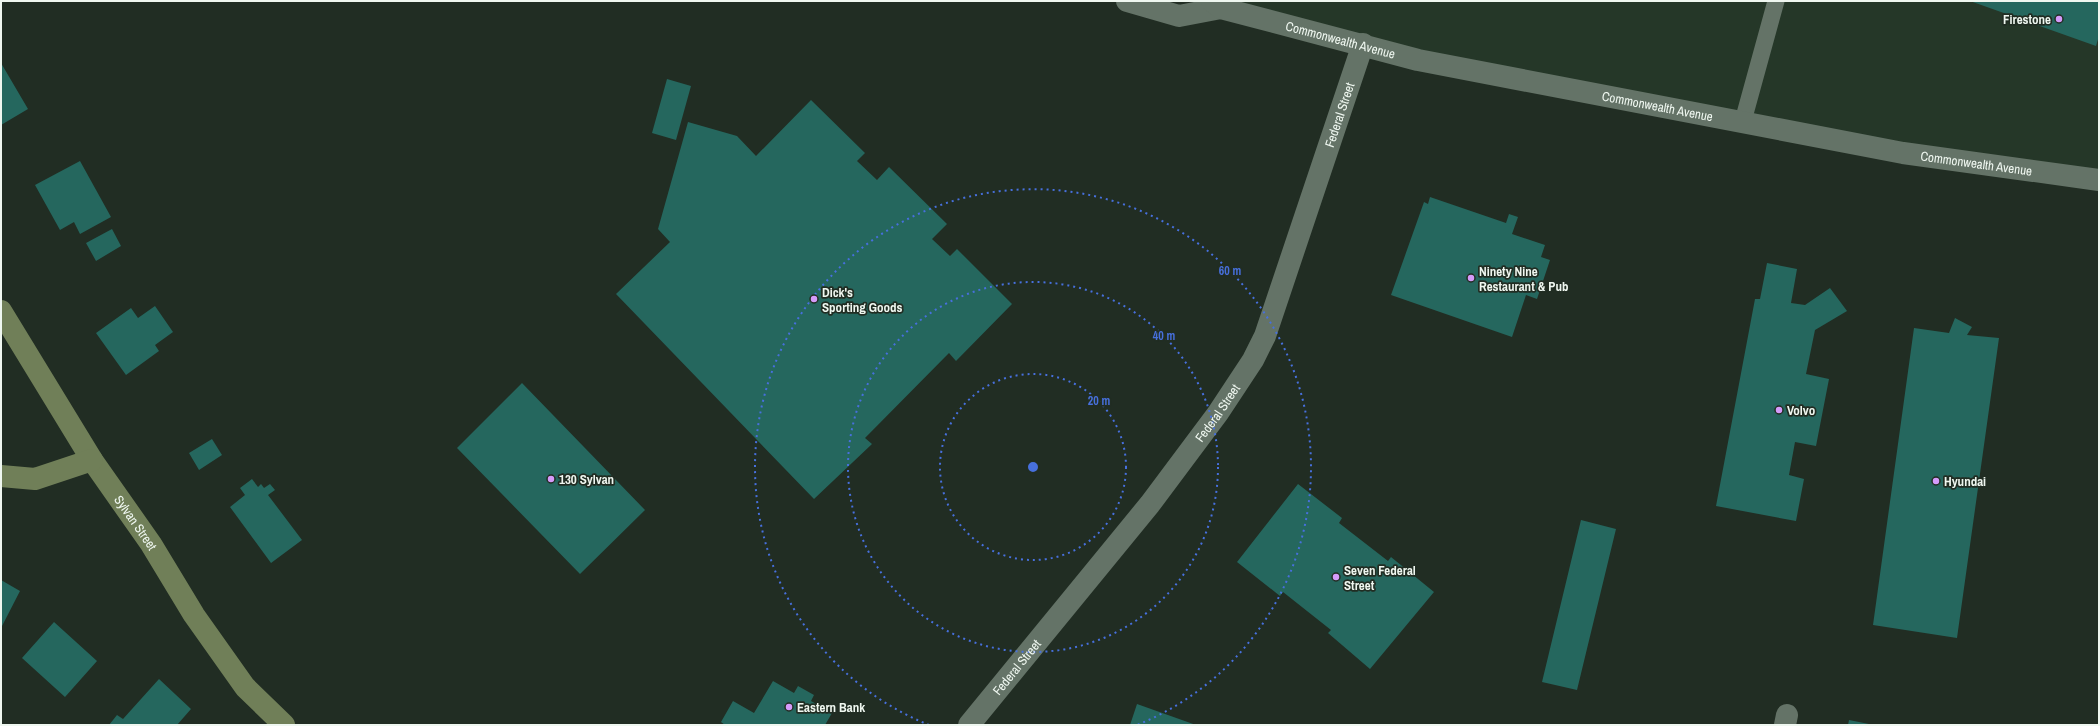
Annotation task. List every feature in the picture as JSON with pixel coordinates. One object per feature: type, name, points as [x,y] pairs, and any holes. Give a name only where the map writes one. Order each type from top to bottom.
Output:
[{"type":"main road","name":"Sylvan Street","points":[[1,311],[92,460],[151,544],[194,615],[245,687],[284,725]]},
{"type":"main road","points":[[1,476],[35,479],[92,460]]},
{"type":"street","name":"Commonwealth Avenue","points":[[1128,1],[1179,16],[1216,4],[1418,60],[1743,121],[1903,154],[2099,180]]},
{"type":"street","name":"Federal Street","points":[[969,725],[1150,504],[1218,413],[1253,360],[1265,336],[1363,44]]},
{"type":"lane","points":[[1743,121],[1776,1]]},
{"type":"shaded area","points":[[1199,1],[2099,1],[2099,180],[1743,121]]},
{"type":"building","name":"Firestone","points":[[1970,1],[2099,1],[2099,36],[2096,46]]},
{"type":"building","points":[[1,63],[28,109],[1,125]]},
{"type":"building","points":[[667,79],[691,86],[676,140],[652,133]]},
{"type":"building","name":"Dick's Sporting Goods","points":[[811,100],[865,153],[857,161],[877,180],[889,167],[947,224],[932,239],[950,256],[957,249],[1012,304],[956,361],[949,353],[865,438],[872,444],[814,499],[616,294],[670,242],[658,229],[688,122],[737,136],[756,156]]},
{"type":"building","points":[[80,161],[111,217],[80,234],[74,222],[60,230],[35,185]]},
{"type":"building","name":"Ninety Nine Restaurant & Pub","points":[[1430,197],[1506,223],[1509,214],[1518,217],[1512,234],[1545,245],[1541,257],[1550,260],[1537,299],[1526,295],[1512,337],[1391,295],[1424,202],[1428,204]]},
{"type":"building","points":[[112,229],[121,246],[96,261],[86,243]]},
{"type":"building","name":"Volvo","points":[[1767,263],[1797,269],[1791,303],[1805,305],[1830,288],[1847,311],[1815,330],[1806,374],[1829,379],[1816,446],[1795,442],[1789,475],[1804,479],[1796,521],[1716,506],[1755,299],[1760,299]]},
{"type":"building","points":[[155,306],[173,332],[155,345],[159,351],[126,375],[96,333],[131,308],[138,318]]},
{"type":"building","name":"Hyundai","points":[[1955,318],[1972,327],[1967,335],[1999,338],[1957,638],[1873,625],[1914,328],[1949,333]]},
{"type":"building","name":"130 Sylvan","points":[[522,383],[645,510],[580,574],[457,448]]},
{"type":"building","points":[[212,439],[222,455],[199,470],[189,453]]},
{"type":"building","points":[[252,479],[258,487],[261,484],[264,488],[270,484],[275,490],[268,495],[302,540],[271,563],[230,507],[245,495],[240,488]]},
{"type":"building","name":"Seven Federal Street","points":[[1298,484],[1342,518],[1339,523],[1388,561],[1391,557],[1434,592],[1370,669],[1328,633],[1331,630],[1283,592],[1280,596],[1237,562]]},
{"type":"building","points":[[1581,520],[1616,529],[1577,690],[1542,682]]},
{"type":"building","points":[[1,580],[20,591],[1,628]]},
{"type":"building","points":[[54,622],[97,661],[65,697],[22,658]]},
{"type":"building","points":[[159,679],[191,709],[177,725],[109,725],[117,715],[123,719]]},
{"type":"building","name":"Eastern Bank","points":[[773,681],[794,693],[798,686],[814,695],[811,701],[832,713],[825,725],[725,725],[721,722],[733,701],[754,713]]},
{"type":"building","points":[[1137,704],[1196,725],[1130,725]]},
{"type":"building","points":[[1849,720],[1869,724],[1848,725]]},
{"type":"place","name":"Firestone","points":[[2059,19]]},
{"type":"place","name":"Ninety Nine Restaurant & Pub","points":[[1471,278]]},
{"type":"place","name":"Dick's Sporting Goods","points":[[814,299]]},
{"type":"place","name":"Volvo","points":[[1779,410]]},
{"type":"place","name":"130 Sylvan","points":[[551,479]]},
{"type":"place","name":"Hyundai","points":[[1936,481]]},
{"type":"place","name":"Seven Federal Street","points":[[1336,577]]},
{"type":"place","name":"Eastern Bank","points":[[789,707]]}]
